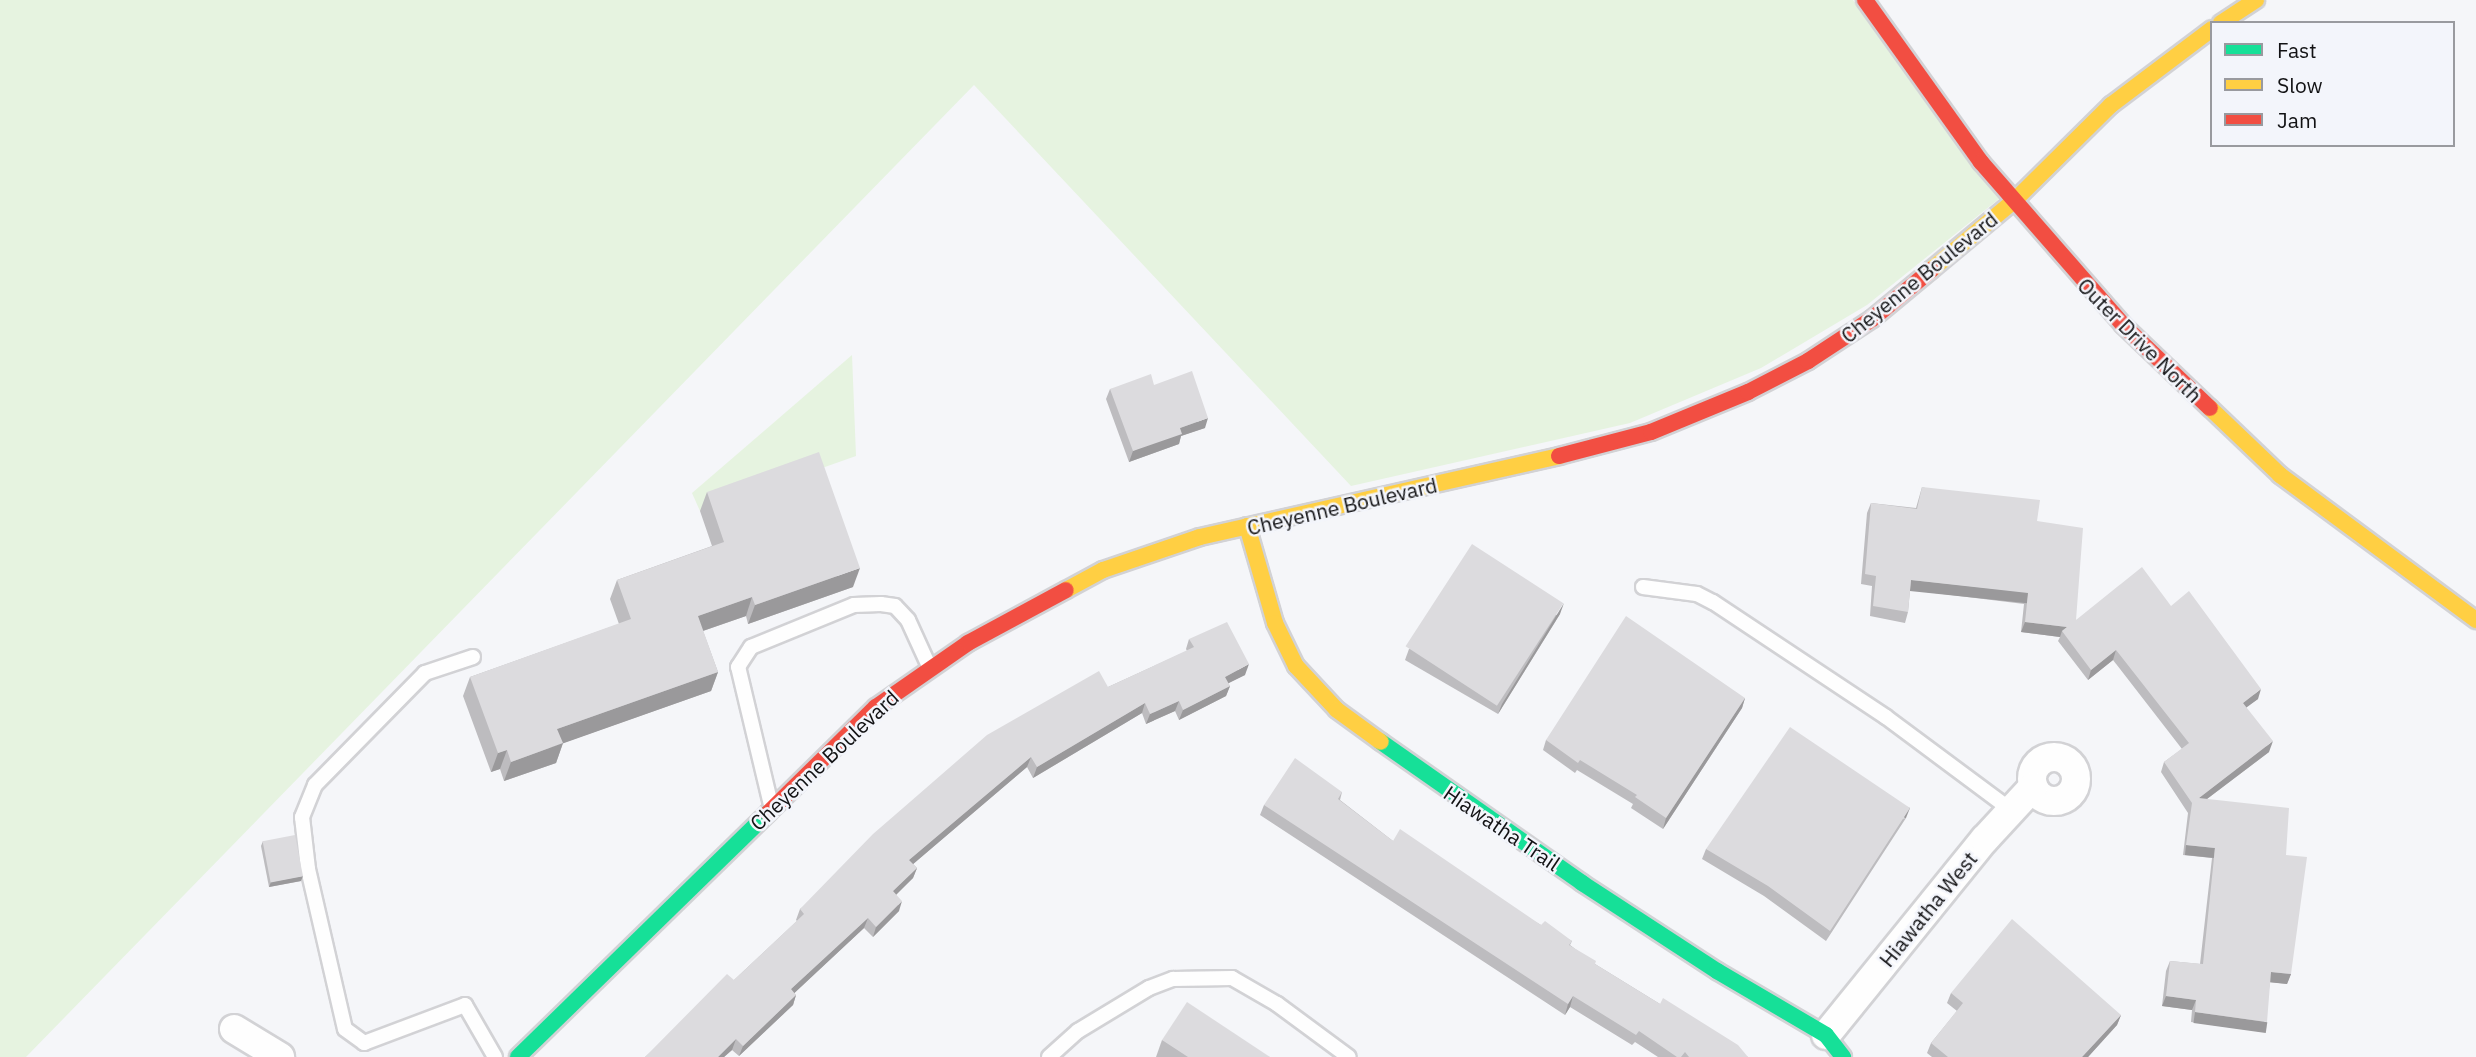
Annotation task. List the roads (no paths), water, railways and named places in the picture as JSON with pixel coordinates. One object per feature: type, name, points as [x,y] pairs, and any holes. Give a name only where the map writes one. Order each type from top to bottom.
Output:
[{"type":"street","name":"Outer Drive North","points":[[1865,0],[1981,162],[2098,300],[2227,427],[2280,475],[2476,620]]},
{"type":"street","points":[[2224,21],[2256,0]]},
{"type":"street","name":"Cheyenne Boulevard","points":[[518,1057],[876,707],[968,643],[1103,570],[1200,537],[1513,468],[1651,432],[1748,392],[1808,361],[1872,320],[2015,200],[2111,105],[2210,31]]},
{"type":"street","name":"Hiawatha Trail","points":[[1247,526],[1275,623],[1296,666],[1337,710],[1452,795],[1582,883],[1834,1046]]},
{"type":"street","name":"Hiawatha West","points":[[1834,1046],[2011,810],[2032,787]]},
{"type":"street","points":[[234,1029],[280,1057]]},
{"type":"lane","points":[[1643,587],[1697,594],[1713,602],[1886,717],[2011,810]]},
{"type":"lane","points":[[772,807],[738,667],[751,647],[853,604],[881,604],[895,606],[908,620],[930,668]]},
{"type":"lane","points":[[473,657],[425,673],[315,785],[303,817],[308,869],[345,1029],[364,1043],[466,1005],[495,1057]]},
{"type":"lane","points":[[1049,1057],[1078,1031],[1149,988],[1173,979],[1232,978],[1277,1004],[1349,1057]]}]
